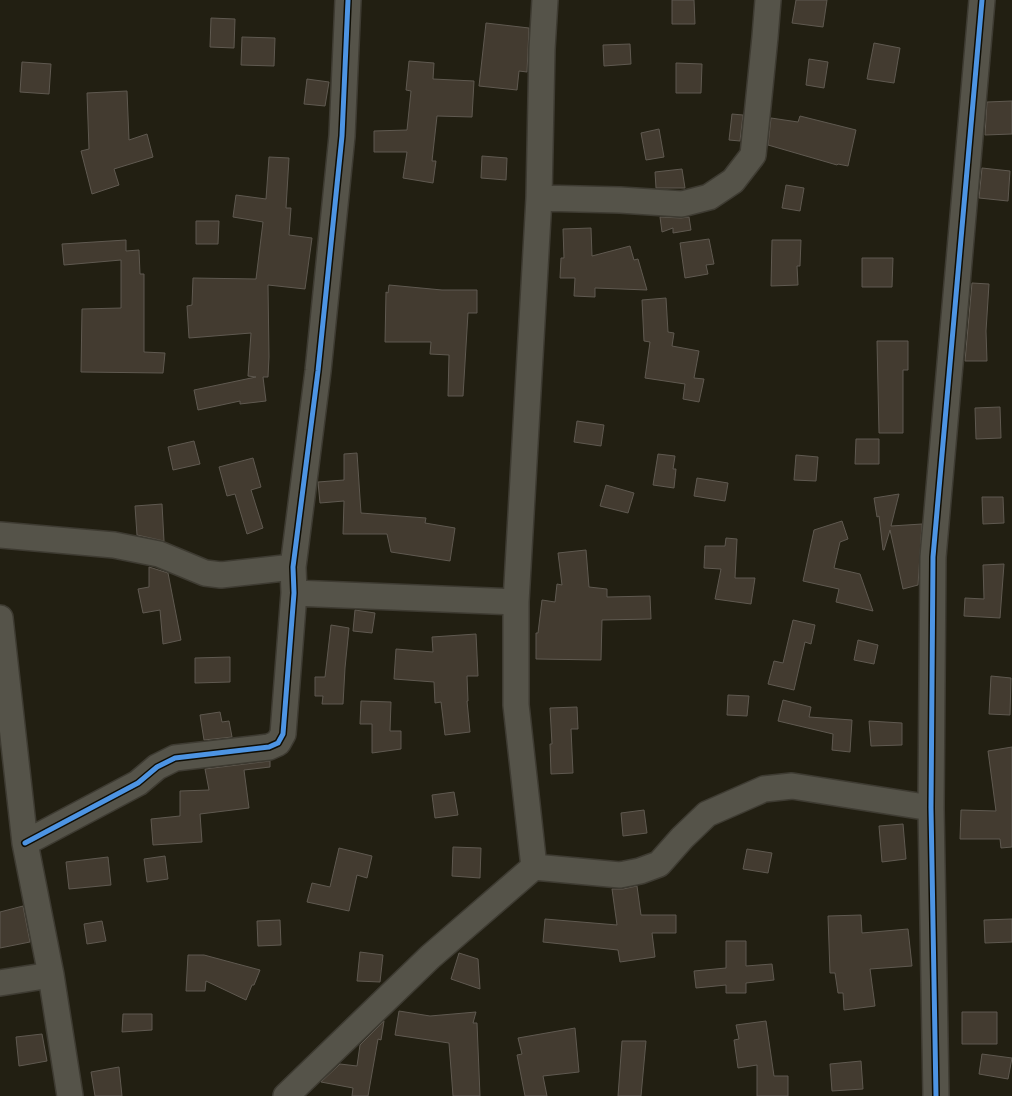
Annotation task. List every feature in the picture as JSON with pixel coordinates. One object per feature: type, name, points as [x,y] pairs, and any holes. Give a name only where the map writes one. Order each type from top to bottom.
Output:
[{"type":"street","points":[[24,843],[138,783],[157,767],[175,758],[269,747],[278,743],[283,734],[294,593],[293,567],[318,371],[342,136],[348,0]]},
{"type":"street","points":[[534,867],[516,705],[516,602],[539,198],[542,49],[546,0]]},
{"type":"street","points":[[539,198],[682,204],[710,197],[733,181],[753,155],[766,37],[768,0]]},
{"type":"street","points":[[936,1096],[931,808],[933,557],[982,0]]},
{"type":"street","points":[[0,535],[114,545],[159,554],[205,573],[221,575],[293,567]]},
{"type":"street","points":[[294,593],[516,602]]},
{"type":"street","points":[[0,618],[24,843],[51,975],[70,1096]]},
{"type":"street","points":[[286,1096],[430,957],[534,867],[620,875],[640,871],[659,864],[707,814],[764,789],[792,786],[931,808]]},
{"type":"street","points":[[0,983],[51,975]]},
{"type":"building","points":[[672,0],[694,0],[695,24],[672,24]]},
{"type":"building","points":[[796,0],[827,0],[823,27],[792,23]]},
{"type":"building","points":[[211,18],[235,19],[234,48],[210,47]]},
{"type":"building","points":[[486,23],[529,28],[527,72],[519,71],[517,90],[479,86]]},
{"type":"building","points":[[242,37],[275,38],[274,66],[241,65]]},
{"type":"building","points":[[874,43],[900,48],[894,83],[867,79]]},
{"type":"building","points":[[630,44],[631,64],[604,66],[603,45]]},
{"type":"building","points":[[809,59],[828,62],[824,88],[806,85]]},
{"type":"building","points":[[409,61],[434,63],[433,79],[474,81],[472,117],[437,116],[432,161],[436,161],[433,183],[403,178],[407,152],[374,152],[374,131],[407,130],[411,91],[406,90]]},
{"type":"building","points":[[22,62],[51,64],[49,94],[20,92]]},
{"type":"building","points":[[676,63],[702,64],[701,93],[676,93]]},
{"type":"building","points":[[307,79],[329,82],[325,106],[304,104]]},
{"type":"building","points":[[127,91],[129,140],[147,134],[153,157],[114,169],[119,185],[92,194],[81,151],[89,149],[87,93]]},
{"type":"building","points":[[1012,101],[1012,134],[985,135],[987,102]]},
{"type":"building","points":[[732,114],[743,115],[740,141],[729,140]]},
{"type":"building","points":[[800,116],[856,130],[848,166],[837,165],[768,145],[771,118],[798,122]]},
{"type":"building","points":[[659,129],[664,157],[646,160],[641,133]]},
{"type":"building","points":[[482,156],[507,158],[506,180],[481,178]]},
{"type":"building","points":[[269,157],[289,158],[286,208],[291,208],[289,235],[312,238],[305,289],[268,285],[268,377],[263,377],[266,401],[240,404],[240,401],[198,410],[194,390],[256,377],[248,376],[251,333],[189,338],[187,306],[192,305],[193,278],[256,279],[263,222],[233,217],[236,195],[266,199]]},
{"type":"building","points":[[982,168],[1010,171],[1008,201],[979,198]]},
{"type":"building","points":[[682,169],[685,188],[656,188],[655,172]]},
{"type":"building","points":[[786,185],[804,188],[800,211],[782,208]]},
{"type":"building","points":[[660,217],[689,217],[691,230],[673,233],[673,228],[662,232]]},
{"type":"building","points":[[196,221],[219,221],[218,244],[196,244]]},
{"type":"building","points":[[591,228],[592,256],[630,246],[634,260],[638,259],[647,290],[595,288],[595,297],[574,296],[575,278],[560,278],[561,258],[564,258],[563,229]]},
{"type":"building","points":[[709,239],[714,264],[706,265],[708,274],[685,278],[680,243]]},
{"type":"building","points":[[126,240],[126,251],[139,250],[140,274],[144,274],[144,352],[165,353],[163,373],[81,372],[82,309],[121,308],[121,260],[64,265],[62,244]]},
{"type":"building","points":[[772,240],[801,240],[800,266],[797,266],[798,285],[771,286]]},
{"type":"building","points":[[862,258],[893,258],[892,287],[862,287]]},
{"type":"building","points":[[972,283],[989,284],[986,331],[987,361],[965,361]]},
{"type":"building","points":[[389,285],[442,290],[477,290],[477,313],[468,313],[463,396],[448,396],[449,355],[430,354],[431,342],[385,342],[386,292],[388,293]]},
{"type":"building","points":[[666,298],[668,332],[674,333],[672,346],[699,351],[694,378],[704,379],[699,402],[683,399],[685,384],[645,378],[650,342],[644,341],[642,300]]},
{"type":"building","points":[[877,341],[908,341],[908,370],[903,370],[903,433],[879,433]]},
{"type":"building","points":[[1000,407],[1001,438],[976,439],[975,408]]},
{"type":"building","points":[[577,421],[604,425],[601,446],[574,442]]},
{"type":"building","points":[[856,439],[879,439],[879,464],[855,464]]},
{"type":"building","points":[[194,441],[200,464],[173,470],[168,447]]},
{"type":"building","points":[[357,453],[361,513],[426,518],[425,523],[455,528],[450,561],[391,552],[387,534],[343,534],[344,501],[320,503],[318,482],[344,480],[344,454]]},
{"type":"building","points":[[658,454],[675,456],[673,469],[676,469],[674,488],[653,485]]},
{"type":"building","points":[[796,455],[818,457],[816,481],[794,480]]},
{"type":"building","points":[[253,458],[261,487],[251,490],[263,528],[247,534],[235,494],[227,496],[219,467]]},
{"type":"building","points":[[697,478],[728,483],[725,501],[694,496]]},
{"type":"building","points":[[606,485],[634,493],[628,513],[600,506]]},
{"type":"building","points":[[899,494],[891,526],[922,524],[918,585],[903,589],[890,530],[883,550],[879,516],[877,517],[874,498]]},
{"type":"building","points":[[982,497],[1003,497],[1004,523],[983,524]]},
{"type":"building","points":[[162,504],[164,541],[137,535],[135,506]]},
{"type":"building","points":[[842,521],[848,539],[840,542],[834,568],[860,574],[873,611],[836,602],[839,589],[803,581],[814,530]]},
{"type":"building","points":[[726,538],[737,539],[735,578],[755,578],[751,604],[715,599],[721,569],[704,568],[705,546],[725,546]]},
{"type":"building","points":[[586,550],[589,587],[607,589],[607,597],[650,596],[651,619],[602,620],[601,660],[536,659],[536,633],[538,633],[542,600],[555,602],[557,584],[562,585],[558,553]]},
{"type":"building","points":[[1004,564],[1000,618],[964,616],[965,598],[984,599],[983,565]]},
{"type":"building","points":[[149,567],[168,573],[181,640],[163,644],[160,610],[143,613],[138,589],[149,587]]},
{"type":"building","points":[[355,610],[375,613],[372,633],[353,631]]},
{"type":"building","points":[[793,620],[815,625],[811,644],[805,642],[794,690],[768,684],[774,661],[783,663]]},
{"type":"building","points":[[331,625],[349,628],[343,704],[322,704],[323,696],[315,696],[315,677],[325,677]]},
{"type":"building","points":[[476,634],[478,676],[467,676],[470,732],[445,735],[441,702],[435,703],[434,682],[394,679],[396,649],[433,652],[432,637]]},
{"type":"building","points":[[858,640],[878,645],[874,664],[854,660]]},
{"type":"building","points":[[230,657],[230,682],[195,683],[195,658]]},
{"type":"building","points":[[991,676],[1011,678],[1010,715],[989,714]]},
{"type":"building","points":[[728,695],[749,696],[747,716],[727,715]]},
{"type":"building","points":[[783,700],[811,707],[809,717],[852,720],[850,752],[832,750],[833,734],[778,721]]},
{"type":"building","points":[[361,701],[391,702],[390,731],[401,731],[401,749],[372,753],[372,724],[360,724]]},
{"type":"building","points":[[577,707],[578,729],[571,729],[573,773],[551,774],[550,708]]},
{"type":"building","points":[[220,712],[222,722],[229,721],[232,737],[204,740],[200,715]]},
{"type":"building","points":[[869,721],[902,723],[902,745],[871,746]]},
{"type":"building","points":[[1012,747],[1012,847],[1001,848],[1000,839],[960,839],[961,810],[996,811],[988,751]]},
{"type":"building","points":[[270,761],[270,767],[244,770],[249,808],[200,814],[202,842],[153,845],[151,819],[180,816],[180,791],[209,790],[205,769]]},
{"type":"building","points":[[454,792],[458,815],[435,818],[432,795]]},
{"type":"building","points":[[644,810],[647,833],[623,836],[621,813]]},
{"type":"building","points":[[903,824],[906,859],[882,862],[879,826]]},
{"type":"building","points":[[453,847],[481,848],[480,878],[452,876]]},
{"type":"building","points":[[339,848],[372,856],[367,878],[357,875],[349,911],[307,902],[312,883],[330,887]]},
{"type":"building","points":[[747,849],[772,853],[768,873],[743,869]]},
{"type":"building","points":[[165,856],[168,879],[147,882],[144,859]]},
{"type":"building","points":[[108,857],[111,885],[69,889],[66,862]]},
{"type":"building","points":[[637,886],[641,915],[676,915],[676,933],[652,933],[655,957],[620,962],[618,950],[543,942],[545,919],[617,925],[612,889]]},
{"type":"building","points":[[23,906],[30,942],[0,948],[0,912]]},
{"type":"building","points":[[861,915],[862,933],[908,929],[912,966],[870,969],[875,1006],[844,1010],[843,993],[838,993],[835,973],[830,973],[828,916]]},
{"type":"building","points":[[1012,919],[1012,942],[985,943],[984,920]]},
{"type":"building","points":[[280,920],[281,945],[258,946],[257,921]]},
{"type":"building","points":[[102,921],[106,941],[87,944],[84,924]]},
{"type":"building","points":[[726,941],[746,941],[746,966],[772,964],[774,980],[746,983],[746,993],[726,993],[726,985],[696,988],[694,971],[726,968]]},
{"type":"building","points":[[360,952],[383,955],[380,982],[357,981]]},
{"type":"building","points":[[459,953],[478,959],[480,989],[451,979]]},
{"type":"building","points":[[188,955],[204,955],[260,970],[246,1000],[206,981],[205,991],[186,991]]},
{"type":"building","points":[[399,1011],[430,1016],[476,1012],[473,1023],[477,1023],[480,1096],[453,1096],[449,1043],[395,1035]]},
{"type":"building","points":[[962,1012],[997,1012],[997,1044],[962,1044]]},
{"type":"building","points":[[123,1014],[152,1014],[152,1030],[122,1032]]},
{"type":"building","points":[[384,1021],[381,1040],[378,1039],[368,1096],[352,1096],[353,1088],[321,1082],[340,1064],[357,1066],[360,1045]]},
{"type":"building","points":[[766,1021],[774,1076],[788,1076],[788,1096],[757,1096],[757,1065],[738,1068],[734,1040],[739,1039],[736,1025]]},
{"type":"building","points":[[575,1028],[579,1072],[543,1076],[547,1096],[525,1096],[517,1055],[522,1054],[518,1038]]},
{"type":"building","points":[[42,1034],[47,1061],[19,1066],[16,1037]]},
{"type":"building","points":[[622,1041],[646,1041],[641,1096],[618,1096]]},
{"type":"building","points":[[982,1054],[1012,1058],[1008,1079],[979,1074]]},
{"type":"building","points":[[861,1061],[863,1089],[832,1091],[830,1064]]},
{"type":"building","points":[[119,1067],[122,1096],[95,1096],[91,1072]]},
{"type":"cycle path","points":[[25,843],[138,783],[157,767],[175,758],[269,747],[278,743],[283,734],[294,593],[293,567],[318,371],[342,136],[348,0]]},
{"type":"cycle path","points":[[936,1096],[931,808],[933,557],[982,0]]}]
